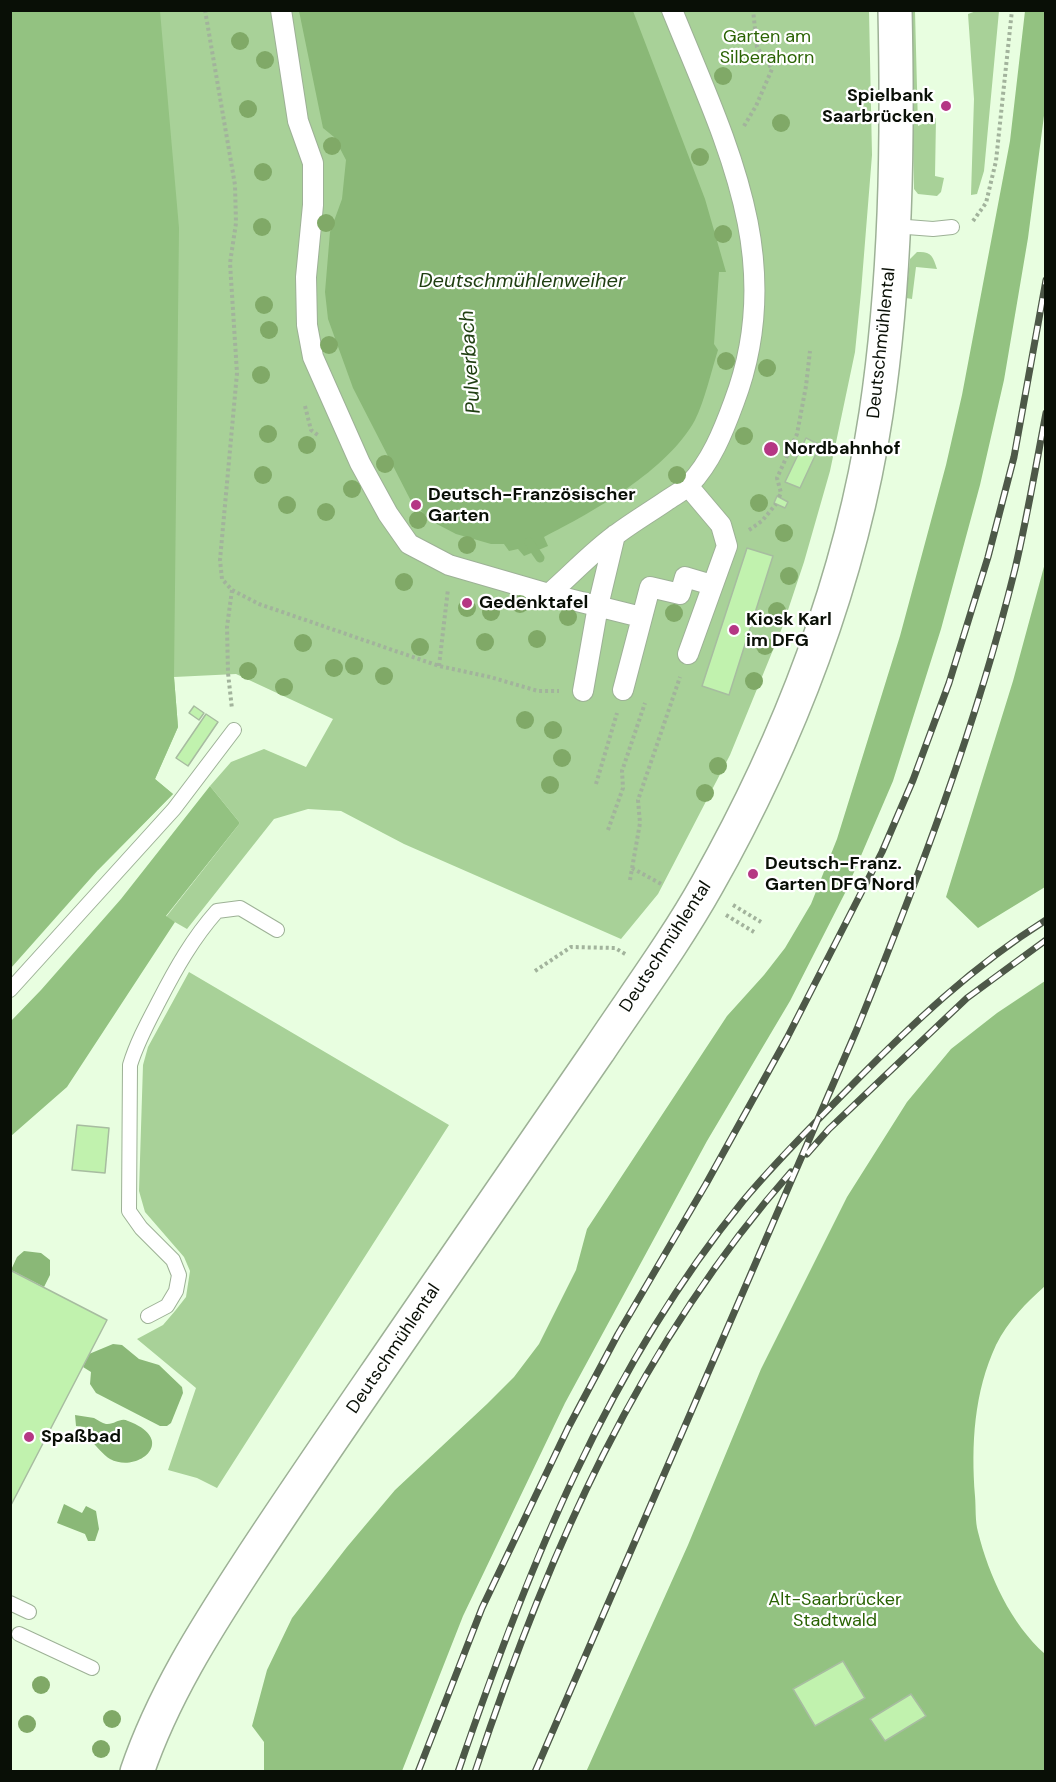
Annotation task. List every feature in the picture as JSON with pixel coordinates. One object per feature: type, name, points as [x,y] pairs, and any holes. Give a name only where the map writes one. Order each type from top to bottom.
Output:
[{"type":"main road","name":"Deutschmühlental","points":[[137,1772],[148,1740],[177,1679],[233,1587],[286,1505],[705,889],[732,839],[789,716],[832,602],[856,513],[875,416],[885,340],[894,226],[897,118],[895,10]]},
{"type":"street","points":[[281,10],[298,121],[313,163],[313,205],[306,277],[307,325],[313,357],[360,463],[388,514],[409,544],[450,565],[549,594],[641,617]]},
{"type":"street","points":[[549,594],[615,535],[688,486],[713,454],[742,381],[754,319],[756,288],[748,218],[730,154],[672,10]]},
{"type":"street","points":[[688,486],[721,525],[727,546],[688,654]]},
{"type":"street","points":[[583,691],[598,606],[615,535]]},
{"type":"street","points":[[623,690],[650,586],[680,594],[685,577],[712,585]]},
{"type":"lane","points":[[894,226],[933,229],[952,227]]},
{"type":"lane","points":[[10,990],[174,809],[234,730]]},
{"type":"lane","points":[[148,1316],[167,1306],[176,1291],[179,1275],[173,1260],[141,1228],[129,1211],[130,1065],[136,1044],[191,943],[217,910],[240,908],[277,930]]},
{"type":"lane","points":[[10,1603],[29,1611]]},
{"type":"lane","points":[[20,1634],[92,1668]]},
{"type":"path","points":[[205,10],[235,185],[236,223],[230,263],[237,373],[220,560],[222,579],[232,590],[258,604],[440,666],[538,691],[583,691]]},
{"type":"path","points":[[746,124],[771,69],[757,47],[753,10]]},
{"type":"path","points":[[952,227],[974,221],[986,202],[996,161],[1012,10]]},
{"type":"path","points":[[779,497],[781,493],[777,478],[796,434],[806,386],[810,351]]},
{"type":"path","points":[[727,546],[762,521],[776,504]]},
{"type":"path","points":[[440,666],[450,565]]},
{"type":"path","points":[[232,590],[226,627],[234,730]]},
{"type":"path","points":[[630,880],[640,823],[638,800],[688,654]]},
{"type":"path","points":[[596,784],[623,690]]},
{"type":"path","points":[[608,830],[623,788],[622,771],[648,693]]},
{"type":"path","points":[[631,868],[663,885]]},
{"type":"path","points":[[728,902],[726,914],[754,932]]},
{"type":"path","points":[[733,905],[761,922]]},
{"type":"path","points":[[535,971],[571,947],[615,948],[652,970]]},
{"type":"green space","points":[[11,10],[160,11],[179,228],[174,677],[178,727],[155,779],[173,794],[98,870],[11,968]]},
{"type":"green space","points":[[979,10],[999,11],[984,171],[977,194],[971,195],[974,99],[968,14]]},
{"type":"green space","name":"Deutsch-Französischer Garten","points":[[10,11],[869,11],[872,155],[861,292],[855,352],[830,471],[782,628],[730,755],[658,894],[621,939],[404,844],[341,811],[308,809],[274,819],[187,929],[166,917],[240,823],[210,786],[231,762],[264,749],[306,767],[333,719],[236,674],[174,677],[178,727],[155,779],[173,794],[98,870]]},
{"type":"green space","points":[[910,11],[915,11],[918,126],[936,118],[935,176],[944,178],[941,192],[937,196],[918,194],[914,189]]},
{"type":"green space","points":[[1025,11],[1045,11],[1045,108],[1028,238],[1004,380],[980,485],[941,629],[893,781],[845,893],[790,1001],[707,1141],[565,1403],[463,1616],[402,1771],[264,1771],[264,1742],[252,1726],[267,1670],[292,1618],[395,1490],[514,1377],[539,1344],[576,1270],[587,1229],[727,1016],[785,948],[811,904],[837,839],[900,636],[946,465],[962,395],[1010,141]]},
{"type":"green space","points":[[917,252],[931,255],[937,269],[916,267],[912,299],[906,298],[910,259]]},
{"type":"green space","points":[[1045,563],[1045,887],[978,928],[946,897],[1013,681]]},
{"type":"green space","points":[[210,786],[240,823],[166,916],[175,922],[67,1087],[11,1136],[11,1021],[121,899]]},
{"type":"green space","points":[[189,972],[449,1125],[217,1488],[197,1478],[168,1470],[196,1388],[137,1339],[163,1325],[186,1297],[190,1271],[184,1257],[145,1212],[139,1191],[143,1065],[148,1047]]},
{"type":"green space","name":"Alt-Saarbrücker Stadtwald","points":[[1045,981],[1045,1286],[1006,1328],[989,1363],[976,1419],[974,1477],[976,1523],[988,1565],[1012,1614],[1045,1654],[1045,1771],[586,1772],[688,1545],[761,1369],[847,1197],[907,1102],[951,1049],[997,1013]]},
{"type":"water","name":"Deutschmühlenweiher","points":[[299,11],[633,11],[705,199],[726,272],[719,272],[714,344],[718,350],[699,412],[683,438],[667,456],[628,488],[544,537],[548,546],[524,556],[518,549],[509,551],[504,544],[491,544],[456,534],[433,522],[411,501],[353,388],[328,319],[325,292],[330,232],[342,199],[346,160],[334,137],[323,128]]},
{"type":"water","points":[[24,1251],[41,1253],[50,1260],[50,1275],[44,1287],[11,1270],[17,1257]]},
{"type":"water","points":[[113,1344],[122,1345],[139,1359],[159,1365],[182,1387],[183,1393],[171,1423],[167,1426],[160,1426],[96,1393],[90,1384],[91,1372],[83,1367],[89,1354]]},
{"type":"water","points":[[75,1415],[94,1418],[106,1424],[122,1420],[128,1421],[143,1429],[151,1437],[152,1445],[149,1453],[132,1462],[110,1459],[90,1440],[89,1430],[76,1426]]},
{"type":"water","points":[[64,1504],[82,1513],[86,1506],[96,1511],[99,1529],[95,1541],[88,1541],[85,1534],[57,1523]]},
{"type":"building","points":[[806,438],[820,445],[800,488],[785,482]]},
{"type":"building","points":[[777,496],[788,502],[785,508],[774,503]]},
{"type":"building","points":[[747,548],[773,556],[729,695],[702,686]]},
{"type":"building","points":[[194,706],[204,713],[199,720],[189,713]]},
{"type":"building","points":[[206,714],[218,722],[188,766],[176,758]]},
{"type":"building","points":[[77,1125],[109,1128],[105,1173],[72,1170]]},
{"type":"building","name":"Spaßbad","points":[[10,1270],[107,1320],[10,1507]]},
{"type":"building","points":[[843,1661],[865,1698],[815,1726],[793,1689]]},
{"type":"building","points":[[911,1694],[926,1716],[885,1741],[870,1719]]},
{"type":"waterway","name":"Pulverbach","points":[[529,542],[540,558]]},
{"type":"railway","points":[[418,1772],[482,1608],[568,1428],[618,1334],[706,1184],[787,1038],[882,852],[913,780],[949,683],[988,557],[1014,457],[1046,280]]},
{"type":"railway","points":[[535,1772],[857,1029],[924,859],[964,744],[1000,628],[1015,569],[1046,413]]},
{"type":"railway","points":[[458,1772],[513,1621],[575,1473],[611,1402],[651,1332],[695,1265],[756,1186],[875,1062],[968,976],[1046,920]]},
{"type":"railway","points":[[807,1154],[829,1129],[967,998],[1046,940]]},
{"type":"railway","points":[[475,1772],[533,1611],[603,1455],[643,1380],[688,1308],[737,1238],[791,1172]]},
{"type":"place","name":"Spielbank Saarbrücken","points":[[946,106]]},
{"type":"place","name":"Nordbahnhof","points":[[771,449]]},
{"type":"place","name":"Deutsch-Französischer Garten","points":[[416,505]]},
{"type":"place","name":"Gedenktafel","points":[[467,603]]},
{"type":"place","name":"Kiosk Karl im DFG","points":[[734,630]]},
{"type":"place","name":"Deutsch-Franz. Garten DFG Nord","points":[[753,874]]},
{"type":"place","name":"Spaßbad","points":[[29,1437]]},
{"type":"park label","name":"Garten am Silberahorn","points":[[767,47]]}]
